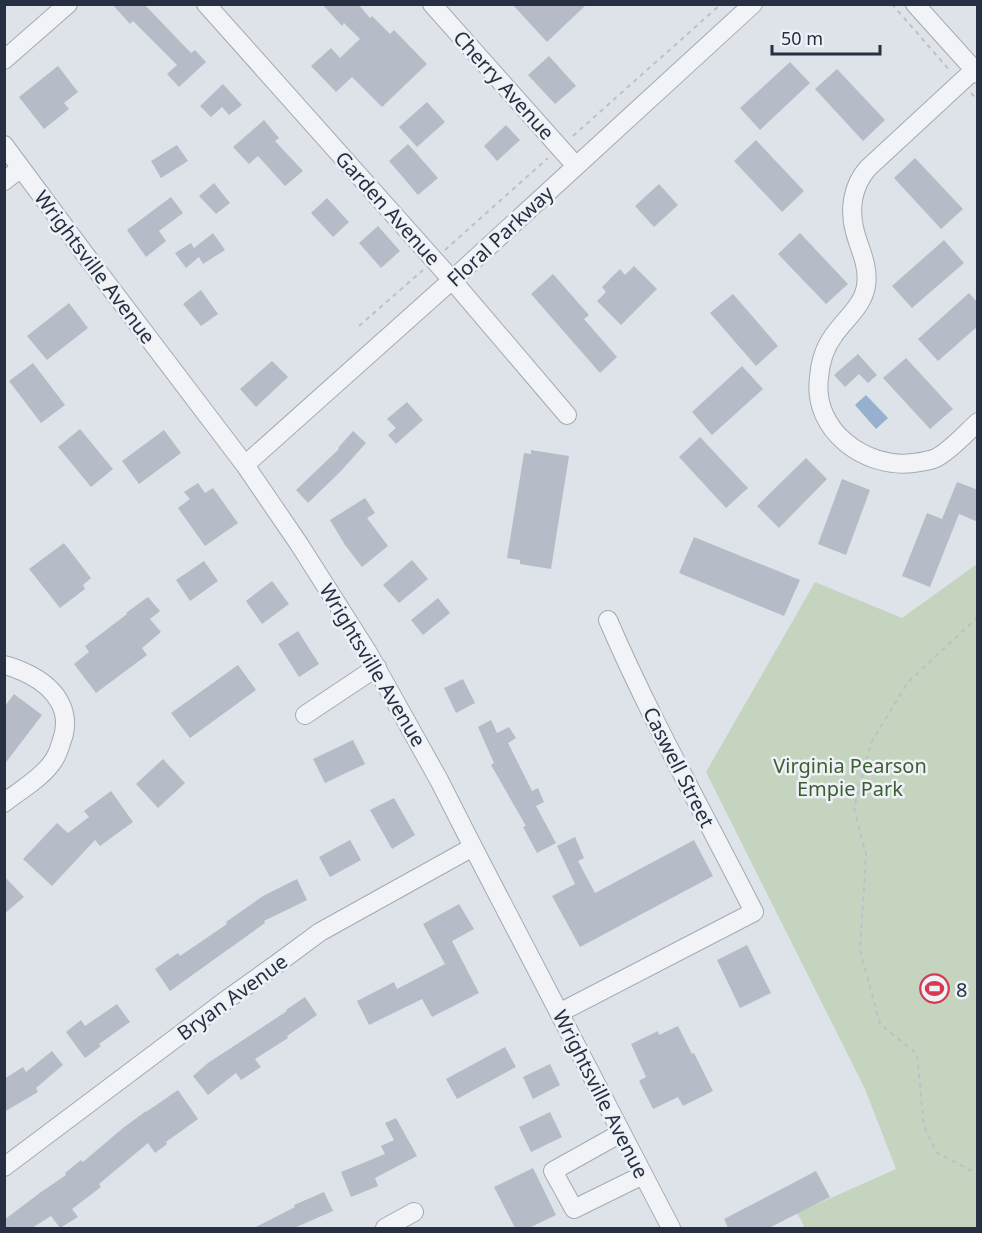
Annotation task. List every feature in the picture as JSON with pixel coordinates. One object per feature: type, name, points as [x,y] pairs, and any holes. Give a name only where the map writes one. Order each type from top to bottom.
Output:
[{"type":"street","points":[[4,60],[68,4]]},
{"type":"street","name":"Garden Avenue","points":[[206,4],[452,280],[567,415]]},
{"type":"street","name":"Cherry Avenue","points":[[432,4],[576,166]]},
{"type":"street","name":"Floral Parkway","points":[[245,465],[452,280],[753,4]]},
{"type":"street","points":[[915,4],[971,76],[868,168],[856,188],[852,201],[852,216],[865,261],[866,289],[851,315],[828,344],[821,361],[818,394],[822,409],[837,436],[860,454],[890,463],[906,464],[934,459],[956,443],[978,422]]},
{"type":"street","name":"Wrightsville Avenue","points":[[4,145],[245,465],[299,544],[377,667],[439,780],[671,1228]]},
{"type":"street","points":[[4,181],[21,168]]},
{"type":"street","name":"Caswell Street","points":[[559,1013],[754,912],[662,735],[608,620]]},
{"type":"street","points":[[4,665],[17,668],[42,681],[62,706],[66,723],[63,738],[52,764],[4,803]]},
{"type":"street","points":[[305,715],[377,667]]},
{"type":"street","name":"Bryan Avenue","points":[[4,1167],[320,932],[473,847]]},
{"type":"street","points":[[621,1133],[554,1172],[574,1209],[643,1175]]},
{"type":"street","points":[[384,1228],[414,1212]]},
{"type":"path","points":[[359,326],[721,4]]},
{"type":"path","points":[[892,4],[971,76],[978,100]]},
{"type":"path","points":[[978,617],[908,681],[871,742],[854,808],[866,855],[860,950],[879,1024],[917,1054],[924,1126],[937,1153],[978,1174]]},
{"type":"green space","name":"Virginia Pearson Empie Park","points":[[977,564],[977,1228],[805,1228],[797,1213],[896,1169],[865,1089],[706,772],[815,582],[902,618]]},
{"type":"water","points":[[866,395],[888,418],[876,429],[855,405]]},
{"type":"building","points":[[112,4],[144,4],[191,53],[195,50],[206,62],[179,87],[167,74],[177,65],[133,21],[130,24]]},
{"type":"building","points":[[322,4],[358,4],[370,18],[372,16],[390,34],[394,30],[427,64],[382,107],[352,77],[336,92],[311,66],[331,48],[340,58],[360,39],[344,23],[342,26]]},
{"type":"building","points":[[512,4],[587,4],[547,42]]},
{"type":"building","points":[[549,56],[576,86],[555,104],[528,75]]},
{"type":"building","points":[[790,62],[810,83],[760,130],[740,108]]},
{"type":"building","points":[[58,66],[78,92],[64,103],[69,109],[44,129],[19,97]]},
{"type":"building","points":[[837,69],[885,120],[863,141],[815,89]]},
{"type":"building","points":[[223,84],[242,105],[229,115],[222,107],[211,117],[200,106]]},
{"type":"building","points":[[427,102],[445,122],[417,147],[399,127]]},
{"type":"building","points":[[264,120],[279,138],[275,141],[303,171],[285,186],[258,156],[249,164],[233,147]]},
{"type":"building","points":[[506,125],[520,140],[497,161],[484,146]]},
{"type":"building","points":[[756,140],[804,191],[782,212],[734,161]]},
{"type":"building","points":[[408,144],[438,178],[418,195],[389,161]]},
{"type":"building","points":[[177,145],[188,161],[161,178],[151,161]]},
{"type":"building","points":[[915,158],[963,209],[941,229],[894,178]]},
{"type":"building","points":[[214,183],[230,203],[216,214],[199,196]]},
{"type":"building","points":[[659,184],[678,205],[654,227],[635,206]]},
{"type":"building","points":[[171,197],[183,213],[159,231],[166,241],[146,257],[127,230]]},
{"type":"building","points":[[327,198],[349,222],[333,237],[311,213]]},
{"type":"building","points":[[378,226],[400,251],[381,268],[359,243]]},
{"type":"building","points":[[213,233],[225,250],[203,264],[199,257],[186,268],[175,253],[191,243],[194,248]]},
{"type":"building","points":[[800,233],[848,284],[826,304],[778,254]]},
{"type":"building","points":[[944,240],[964,263],[912,308],[892,286]]},
{"type":"building","points":[[634,266],[657,289],[621,325],[597,301],[606,292],[602,287],[620,269],[625,275]]},
{"type":"building","points":[[553,274],[589,315],[584,319],[617,357],[600,373],[531,294]]},
{"type":"building","points":[[201,290],[218,314],[201,326],[183,304]]},
{"type":"building","points":[[969,293],[978,303],[978,326],[938,361],[918,339]]},
{"type":"building","points":[[733,294],[778,346],[756,366],[710,313]]},
{"type":"building","points":[[69,303],[88,328],[47,360],[27,336]]},
{"type":"building","points":[[858,354],[877,375],[868,383],[859,374],[845,387],[834,375]]},
{"type":"building","points":[[906,358],[953,409],[930,429],[883,378]]},
{"type":"building","points":[[272,361],[288,377],[256,407],[240,389]]},
{"type":"building","points":[[33,363],[65,405],[41,423],[9,381]]},
{"type":"building","points":[[742,366],[763,389],[712,435],[692,412]]},
{"type":"building","points":[[407,402],[423,420],[396,444],[388,435],[396,428],[387,419]]},
{"type":"building","points":[[80,429],[113,469],[91,487],[58,447]]},
{"type":"building","points":[[164,430],[181,453],[139,484],[122,461]]},
{"type":"building","points":[[353,431],[366,443],[308,503],[296,490],[339,449]]},
{"type":"building","points":[[700,437],[748,488],[726,508],[679,457]]},
{"type":"building","points":[[531,450],[569,456],[551,569],[520,564],[520,560],[507,558],[524,453],[531,454]]},
{"type":"building","points":[[806,458],[827,479],[779,528],[757,506]]},
{"type":"building","points":[[842,479],[870,490],[846,555],[818,544]]},
{"type":"building","points":[[957,482],[978,490],[978,522],[959,514],[930,587],[902,576],[927,513],[942,519]]},
{"type":"building","points":[[198,483],[205,493],[213,488],[238,523],[205,546],[178,508],[190,499],[184,492]]},
{"type":"building","points":[[365,498],[375,513],[367,518],[388,546],[362,567],[330,520]]},
{"type":"building","points":[[694,537],[800,580],[784,616],[679,573]]},
{"type":"building","points":[[64,543],[91,578],[83,585],[85,589],[60,608],[29,569]]},
{"type":"building","points":[[412,560],[428,579],[399,603],[383,585]]},
{"type":"building","points":[[204,561],[218,581],[190,601],[176,580]]},
{"type":"building","points":[[272,581],[289,604],[262,624],[246,601]]},
{"type":"building","points":[[148,597],[160,611],[150,619],[161,632],[142,648],[147,655],[96,693],[74,664],[89,652],[85,646]]},
{"type":"building","points":[[438,598],[450,613],[423,635],[411,620]]},
{"type":"building","points":[[298,631],[319,664],[299,677],[278,644]]},
{"type":"building","points":[[238,665],[256,690],[190,738],[171,713]]},
{"type":"building","points":[[463,679],[475,703],[456,713],[444,688]]},
{"type":"building","points":[[14,694],[42,715],[4,765],[4,707]]},
{"type":"building","points":[[491,720],[497,733],[509,727],[516,738],[508,743],[532,791],[538,788],[544,802],[536,806],[556,843],[537,853],[523,827],[526,826],[491,765],[494,763],[478,727]]},
{"type":"building","points":[[353,740],[365,764],[325,783],[313,759]]},
{"type":"building","points":[[163,759],[185,783],[158,808],[136,784]]},
{"type":"building","points":[[111,791],[133,822],[100,846],[95,840],[52,886],[23,859],[57,823],[68,833],[89,817],[84,811]]},
{"type":"building","points":[[394,798],[415,835],[392,849],[370,810]]},
{"type":"building","points":[[575,837],[584,858],[578,861],[595,893],[694,840],[713,876],[580,947],[552,896],[575,884],[557,846]]},
{"type":"building","points":[[350,840],[361,860],[330,877],[319,857]]},
{"type":"building","points":[[4,876],[24,897],[4,914]]},
{"type":"building","points":[[297,879],[307,900],[264,921],[265,923],[170,991],[155,969],[178,953],[180,956],[263,896]]},
{"type":"building","points":[[459,904],[474,929],[452,941],[479,993],[432,1017],[422,999],[369,1025],[357,1001],[394,982],[397,989],[445,964],[423,924]]},
{"type":"building","points":[[747,945],[771,993],[740,1008],[717,960]]},
{"type":"building","points":[[305,997],[317,1015],[287,1036],[288,1038],[255,1059],[261,1067],[241,1080],[236,1073],[208,1095],[193,1076],[208,1063]]},
{"type":"building","points":[[117,1004],[130,1022],[99,1044],[101,1046],[85,1058],[66,1032],[81,1020],[85,1026]]},
{"type":"building","points":[[678,1026],[713,1091],[683,1106],[678,1097],[653,1109],[639,1081],[646,1077],[631,1044],[658,1031],[659,1035]]},
{"type":"building","points":[[505,1047],[516,1067],[457,1099],[446,1079]]},
{"type":"building","points":[[52,1051],[63,1065],[36,1088],[38,1092],[4,1112],[4,1079],[23,1067],[26,1072]]},
{"type":"building","points":[[550,1064],[560,1085],[533,1099],[523,1077]]},
{"type":"building","points":[[178,1090],[198,1119],[166,1142],[167,1144],[155,1153],[148,1143],[99,1184],[101,1187],[72,1209],[78,1217],[60,1228],[51,1216],[32,1228],[4,1228],[4,1220],[66,1175],[65,1173],[81,1160],[83,1162],[123,1128]]},
{"type":"building","points":[[550,1112],[562,1137],[531,1152],[519,1127]]},
{"type":"building","points":[[396,1118],[417,1156],[375,1178],[378,1186],[351,1197],[341,1172],[385,1154],[381,1146],[394,1140],[385,1123]]},
{"type":"building","points":[[533,1168],[556,1215],[529,1228],[515,1228],[494,1187]]},
{"type":"building","points":[[816,1171],[830,1197],[769,1228],[728,1228],[724,1219]]},
{"type":"building","points":[[324,1192],[333,1211],[294,1228],[254,1228],[295,1207],[294,1205]]},
{"type":"place","name":"8","points":[[935,989]]}]
